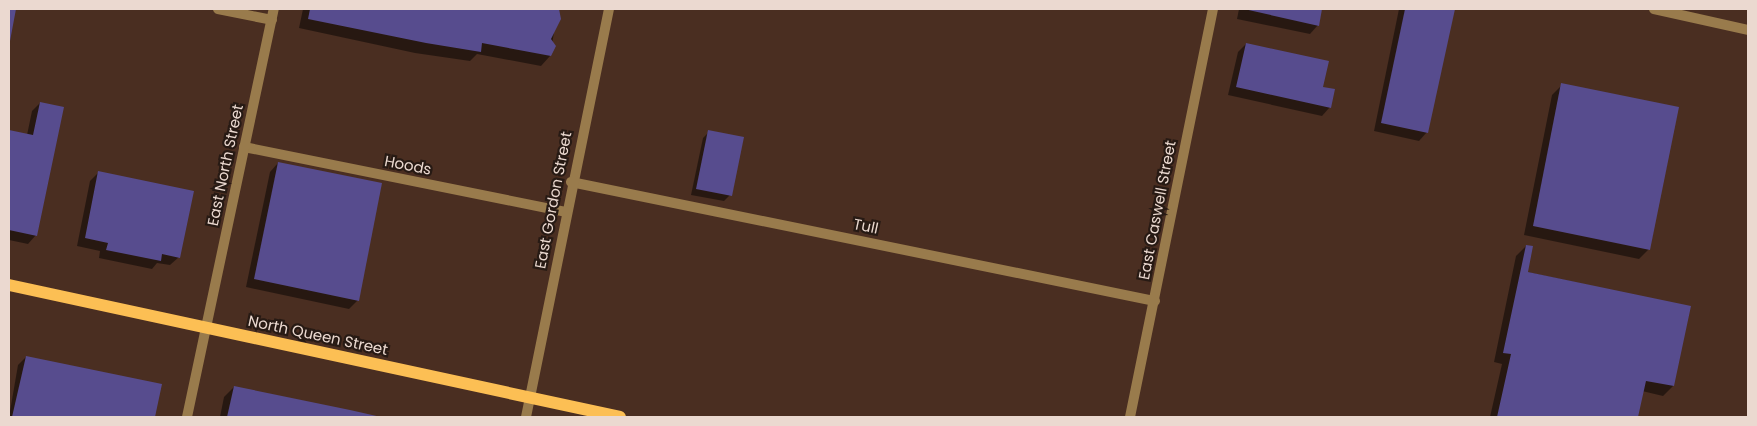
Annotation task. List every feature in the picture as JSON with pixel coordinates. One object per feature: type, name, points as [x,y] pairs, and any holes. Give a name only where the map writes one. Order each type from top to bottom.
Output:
[{"type":"main road","name":"North Queen Street","points":[[9,285],[620,417]]},
{"type":"street","points":[[218,9],[272,20]]},
{"type":"street","name":"East North Street","points":[[187,417],[274,9]]},
{"type":"street","name":"East Gordon Street","points":[[526,417],[572,182],[609,9]]},
{"type":"street","name":"East Caswell Street","points":[[1130,417],[1213,9]]},
{"type":"street","points":[[1654,9],[1748,30]]},
{"type":"street","name":"Hoods","points":[[244,147],[566,212]]},
{"type":"street","name":"Tull","points":[[572,182],[1155,301]]},
{"type":"building","points":[[9,9],[16,9],[10,41],[9,41]]},
{"type":"building","points":[[310,9],[559,9],[561,19],[551,39],[556,46],[551,56],[482,43],[481,52],[426,43],[308,19]]},
{"type":"building","points":[[1244,9],[1322,9],[1319,26]]},
{"type":"building","points":[[1405,9],[1455,9],[1428,133],[1381,123]]},
{"type":"building","points":[[1246,43],[1329,61],[1323,87],[1335,89],[1331,108],[1236,87]]},
{"type":"building","points":[[1561,83],[1679,107],[1650,250],[1533,226]]},
{"type":"building","points":[[40,102],[64,107],[37,236],[9,230],[9,130],[33,135]]},
{"type":"building","points":[[708,130],[744,137],[732,196],[696,189]]},
{"type":"building","points":[[278,162],[382,183],[359,301],[254,279]]},
{"type":"building","points":[[98,171],[194,191],[180,258],[162,254],[161,261],[106,250],[108,243],[85,238]]},
{"type":"building","points":[[1526,245],[1533,246],[1528,272],[1691,306],[1674,386],[1646,381],[1638,417],[1497,417],[1511,354],[1503,353]]},
{"type":"building","points":[[26,356],[162,384],[155,417],[12,417]]},
{"type":"building","points":[[234,386],[350,410],[381,417],[227,417]]}]
